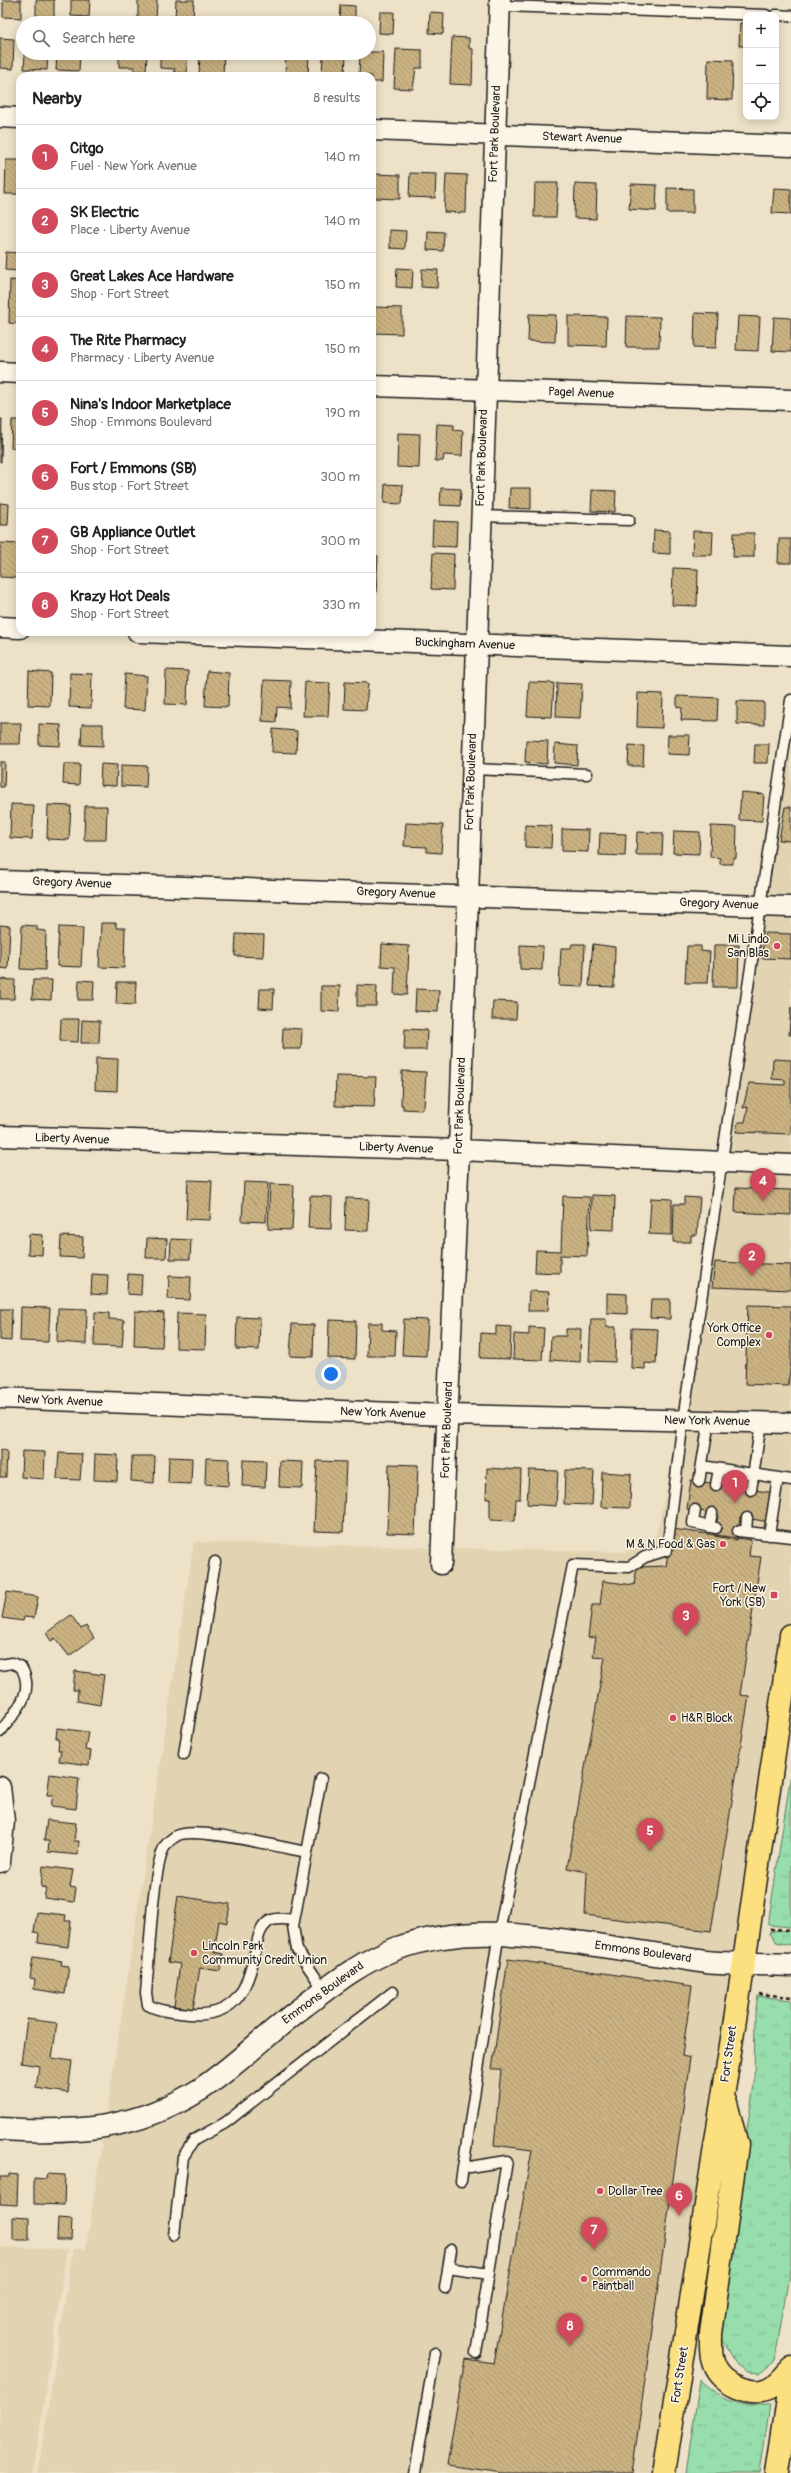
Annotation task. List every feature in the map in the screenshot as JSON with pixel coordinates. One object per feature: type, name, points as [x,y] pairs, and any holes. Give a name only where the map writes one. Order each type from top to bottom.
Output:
[{"type":"main road","name":"Fort Street","points":[[664,2473],[724,2094],[791,1635]]},
{"type":"main road","points":[[724,2094],[736,2145],[711,2334],[714,2365],[719,2374],[729,2383],[748,2391],[770,2389],[778,2384],[791,2368]]},
{"type":"main road","points":[[777,2473],[791,2378]]},
{"type":"street","name":"Fort Park Boulevard","points":[[441,1564],[459,1150],[475,644],[500,3]]},
{"type":"street","points":[[0,117],[16,118]]},
{"type":"street","name":"Stewart Avenue","points":[[376,130],[791,146]]},
{"type":"street","points":[[0,372],[16,373]]},
{"type":"street","name":"Pagel Avenue","points":[[376,386],[791,400]]},
{"type":"street","points":[[0,627],[16,628]]},
{"type":"street","name":"Buckingham Avenue","points":[[250,636],[791,656]]},
{"type":"street","name":"Gregory Avenue","points":[[0,881],[468,895],[791,907]]},
{"type":"street","name":"Liberty Avenue","points":[[0,1136],[459,1150],[791,1165]]},
{"type":"street","name":"New York Avenue","points":[[0,1398],[448,1415],[791,1423]]},
{"type":"street","points":[[0,1787],[4,1821],[0,1862]]},
{"type":"street","name":"Emmons Boulevard","points":[[0,2129],[73,2131],[112,2126],[149,2115],[177,2103],[202,2088],[324,1990],[366,1962],[396,1948],[458,1934],[499,1932],[709,1962],[744,1962],[791,1965]]},
{"type":"lane","points":[[500,3],[743,14]]},
{"type":"lane","points":[[779,15],[791,16]]},
{"type":"lane","points":[[480,516],[629,520]]},
{"type":"lane","points":[[461,2181],[499,1932],[573,1565],[629,1567],[645,1557],[666,1550],[683,1420],[791,700]]},
{"type":"lane","points":[[472,769],[587,774]]},
{"type":"lane","points":[[699,1482],[709,1421]]},
{"type":"lane","points":[[751,1490],[761,1422]]},
{"type":"lane","points":[[702,1466],[791,1480]]},
{"type":"lane","points":[[716,1485],[719,1469]]},
{"type":"lane","points":[[769,1534],[778,1478]]},
{"type":"lane","points":[[695,1510],[693,1523],[713,1527],[712,1513]]},
{"type":"lane","points":[[747,1518],[742,1531],[791,1537]]},
{"type":"lane","points":[[184,1754],[215,1562]]},
{"type":"lane","points":[[0,1665],[12,1663],[21,1666],[27,1676],[28,1689],[20,1705],[0,1732]]},
{"type":"lane","points":[[321,1779],[294,1920],[297,1950],[324,1990]]},
{"type":"lane","points":[[294,1920],[281,1918],[268,1921],[260,1931],[246,1986],[236,2002],[218,2012],[204,2015],[157,2010],[148,2005],[146,1994],[157,1872],[165,1846],[176,1835],[191,1832],[210,1834],[307,1852]]},
{"type":"lane","points":[[174,2235],[183,2157],[194,2140],[225,2123],[392,1992]]},
{"type":"lane","points":[[463,2168],[507,2161],[476,2353]]},
{"type":"lane","points":[[445,2288],[450,2250]]},
{"type":"lane","points":[[448,2268],[489,2274]]},
{"type":"lane","points":[[415,2473],[435,2353]]},
{"type":"path","points":[[770,1930],[791,1930]]},
{"type":"path","points":[[758,1994],[791,1997]]},
{"type":"shaded area","points":[[791,700],[791,1635],[664,2473],[38,2473],[73,2249],[86,2249],[194,1542],[625,1552],[641,1546],[656,1535],[683,1420]]},
{"type":"shaded area","points":[[0,2247],[67,2249],[33,2473],[0,2473]]},
{"type":"green space","points":[[791,1773],[791,1927],[768,1925]]},
{"type":"green space","points":[[779,1930],[791,1932],[791,1945],[776,1942],[769,1932]]},
{"type":"green space","points":[[758,1996],[791,2000],[791,2263],[775,2360],[759,2373],[747,2372],[737,2365],[721,2337],[721,2294],[754,2085],[755,2014]]},
{"type":"green space","points":[[700,2380],[724,2397],[732,2400],[741,2403],[770,2405],[760,2473],[686,2473]]},
{"type":"building","points":[[3,0],[21,0],[21,16],[16,16],[16,18],[3,17]]},
{"type":"building","points":[[36,0],[54,0],[54,16],[36,16]]},
{"type":"building","points":[[71,0],[90,0],[89,16],[71,16]]},
{"type":"building","points":[[138,0],[157,0],[156,16],[138,16]]},
{"type":"building","points":[[176,0],[194,0],[193,16],[175,16]]},
{"type":"building","points":[[341,5],[355,6],[355,16],[340,16]]},
{"type":"building","points":[[380,12],[394,12],[393,34],[379,33]]},
{"type":"building","points":[[430,12],[444,13],[443,34],[429,33]]},
{"type":"building","points":[[740,23],[743,24],[743,46],[739,46]]},
{"type":"building","points":[[452,37],[469,38],[469,48],[473,49],[472,85],[450,84]]},
{"type":"building","points":[[0,38],[14,39],[13,69],[0,68]]},
{"type":"building","points":[[396,49],[422,50],[422,68],[416,68],[413,89],[394,88]]},
{"type":"building","points":[[376,52],[383,52],[382,82],[376,82],[376,72],[359,72],[360,60],[376,60]]},
{"type":"building","points":[[708,59],[733,60],[732,100],[707,99]]},
{"type":"building","points":[[25,60],[48,60],[47,70],[24,69]]},
{"type":"building","points":[[57,60],[80,60],[79,71],[56,70]]},
{"type":"building","points":[[119,60],[147,60],[146,71],[134,71],[134,67],[119,67]]},
{"type":"building","points":[[160,60],[188,60],[187,72],[174,72],[175,69],[160,68]]},
{"type":"building","points":[[200,60],[224,60],[223,72],[199,72]]},
{"type":"building","points":[[286,60],[309,60],[308,72],[285,72]]},
{"type":"building","points":[[323,60],[346,60],[345,72],[322,72]]},
{"type":"building","points":[[6,160],[16,160],[16,194],[5,194]]},
{"type":"building","points":[[410,173],[436,174],[435,198],[409,197]]},
{"type":"building","points":[[376,174],[400,175],[400,199],[376,198]]},
{"type":"building","points":[[446,174],[467,175],[466,213],[444,212]]},
{"type":"building","points":[[535,183],[558,183],[556,217],[534,217]]},
{"type":"building","points":[[575,184],[597,185],[596,219],[574,218]]},
{"type":"building","points":[[631,184],[657,185],[656,211],[629,209]]},
{"type":"building","points":[[667,188],[693,189],[693,213],[667,213]]},
{"type":"building","points":[[774,188],[791,189],[791,214],[772,213]]},
{"type":"building","points":[[390,230],[406,231],[405,249],[390,248]]},
{"type":"building","points":[[428,231],[444,232],[443,251],[427,250]]},
{"type":"building","points":[[6,252],[16,253],[16,271],[5,270]]},
{"type":"building","points":[[397,268],[413,269],[412,288],[396,287]]},
{"type":"building","points":[[422,269],[438,270],[437,288],[421,287]]},
{"type":"building","points":[[10,280],[16,281],[16,324],[9,323]]},
{"type":"building","points":[[376,307],[402,308],[402,334],[376,333]]},
{"type":"building","points":[[695,313],[718,314],[716,348],[694,347]]},
{"type":"building","points":[[529,314],[556,315],[555,342],[528,341]]},
{"type":"building","points":[[568,316],[607,317],[606,346],[568,345]]},
{"type":"building","points":[[627,316],[660,317],[659,347],[626,347]]},
{"type":"building","points":[[738,316],[760,317],[758,351],[736,350]]},
{"type":"building","points":[[774,317],[791,318],[791,352],[772,351]]},
{"type":"building","points":[[0,419],[2,419],[1,462],[0,462]]},
{"type":"building","points":[[12,420],[16,420],[16,448],[11,448]]},
{"type":"building","points":[[437,424],[454,425],[454,430],[463,431],[462,456],[444,455],[443,461],[435,461]]},
{"type":"building","points":[[398,433],[420,434],[419,468],[397,467]]},
{"type":"building","points":[[385,484],[403,485],[402,504],[384,503]]},
{"type":"building","points":[[441,488],[461,489],[460,506],[440,505]]},
{"type":"building","points":[[510,488],[531,488],[531,509],[509,508]]},
{"type":"building","points":[[592,490],[616,491],[615,512],[591,511]]},
{"type":"building","points":[[0,503],[9,504],[8,525],[0,525]]},
{"type":"building","points":[[433,521],[457,522],[456,547],[432,546]]},
{"type":"building","points":[[654,530],[670,531],[670,554],[653,553]]},
{"type":"building","points":[[693,531],[713,532],[712,555],[692,555]]},
{"type":"building","points":[[734,533],[754,533],[754,557],[733,557]]},
{"type":"building","points":[[779,539],[791,539],[791,563],[778,563]]},
{"type":"building","points":[[0,543],[16,544],[16,578],[0,577]]},
{"type":"building","points":[[433,553],[454,554],[453,590],[431,589]]},
{"type":"building","points":[[376,556],[378,556],[376,594]]},
{"type":"building","points":[[673,568],[698,569],[697,606],[672,605]]},
{"type":"building","points":[[166,670],[188,671],[187,705],[165,704]]},
{"type":"building","points":[[29,671],[51,673],[50,706],[28,705]]},
{"type":"building","points":[[207,671],[229,673],[228,707],[205,706]]},
{"type":"building","points":[[70,673],[92,674],[91,708],[69,707]]},
{"type":"building","points":[[125,674],[147,676],[145,710],[123,709]]},
{"type":"building","points":[[264,680],[291,681],[290,708],[277,707],[276,722],[262,721]]},
{"type":"building","points":[[305,682],[330,683],[328,716],[303,716]]},
{"type":"building","points":[[345,682],[368,683],[366,710],[344,709]]},
{"type":"building","points":[[529,682],[554,683],[552,717],[527,716]]},
{"type":"building","points":[[557,683],[582,684],[580,718],[556,717]]},
{"type":"building","points":[[638,693],[663,694],[662,728],[637,727]]},
{"type":"building","points":[[677,696],[718,698],[717,721],[681,720],[682,708],[677,707]]},
{"type":"building","points":[[737,701],[764,702],[764,725],[737,724]]},
{"type":"building","points":[[0,723],[21,723],[20,744],[0,744]]},
{"type":"building","points":[[39,724],[61,725],[60,746],[39,745]]},
{"type":"building","points":[[82,724],[103,724],[103,746],[81,745]]},
{"type":"building","points":[[273,729],[297,731],[296,753],[272,752]]},
{"type":"building","points":[[668,735],[690,735],[689,755],[667,754]]},
{"type":"building","points":[[526,740],[548,741],[547,764],[525,762]]},
{"type":"building","points":[[555,744],[578,746],[577,765],[554,763]]},
{"type":"building","points":[[755,744],[769,744],[768,763],[754,763]]},
{"type":"building","points":[[629,745],[644,746],[643,766],[628,766]]},
{"type":"building","points":[[0,762],[5,762],[4,787],[0,787]]},
{"type":"building","points":[[64,764],[80,764],[79,785],[63,784]]},
{"type":"building","points":[[101,764],[117,765],[116,786],[100,785]]},
{"type":"building","points":[[121,765],[147,766],[146,787],[121,786]]},
{"type":"building","points":[[741,792],[764,794],[762,821],[739,820]]},
{"type":"building","points":[[11,804],[34,805],[32,839],[10,838]]},
{"type":"building","points":[[48,805],[71,806],[69,840],[47,839]]},
{"type":"building","points":[[85,806],[107,806],[106,840],[84,840]]},
{"type":"building","points":[[785,807],[791,807],[791,841],[779,840]]},
{"type":"building","points":[[406,823],[443,825],[441,853],[427,852],[427,847],[404,846]]},
{"type":"building","points":[[525,825],[552,826],[551,848],[525,847]]},
{"type":"building","points":[[711,826],[737,827],[736,858],[733,858],[733,864],[720,864],[720,858],[710,857]]},
{"type":"building","points":[[562,829],[589,830],[588,852],[562,851]]},
{"type":"building","points":[[674,831],[700,832],[699,854],[673,853]]},
{"type":"building","points":[[637,832],[663,833],[662,855],[636,855]]},
{"type":"building","points":[[600,833],[626,834],[625,856],[599,855]]},
{"type":"building","points":[[101,923],[116,923],[116,928],[125,928],[124,968],[99,967]]},
{"type":"building","points":[[0,925],[10,926],[8,969],[0,968]]},
{"type":"building","points":[[22,925],[37,926],[37,930],[46,931],[45,970],[20,969]]},
{"type":"building","points":[[59,927],[83,928],[81,967],[57,966]]},
{"type":"building","name":"Mi Lindo San Blas","points":[[765,933],[791,934],[791,959],[761,958]]},
{"type":"building","points":[[236,934],[264,935],[263,957],[235,956]]},
{"type":"building","points":[[382,944],[409,946],[407,995],[394,994],[395,967],[381,966]]},
{"type":"building","points":[[572,944],[585,944],[583,987],[559,986],[561,948],[571,948]]},
{"type":"building","points":[[593,944],[615,947],[614,987],[589,986]]},
{"type":"building","points":[[520,945],[543,946],[542,970],[520,969]]},
{"type":"building","points":[[714,945],[739,945],[738,987],[713,987]]},
{"type":"building","points":[[687,946],[701,946],[701,951],[710,952],[708,983],[685,983]]},
{"type":"building","points":[[0,979],[15,980],[14,999],[0,999]]},
{"type":"building","points":[[33,980],[52,980],[51,1000],[32,999]]},
{"type":"building","points":[[79,980],[94,981],[93,1000],[78,1000]]},
{"type":"building","points":[[117,982],[136,982],[135,1005],[116,1004]]},
{"type":"building","points":[[357,985],[377,986],[376,1006],[357,1006]]},
{"type":"building","points":[[321,986],[340,986],[339,1012],[321,1011]]},
{"type":"building","points":[[260,989],[274,989],[273,1009],[259,1008]]},
{"type":"building","points":[[416,989],[439,990],[438,1012],[415,1011]]},
{"type":"building","points":[[493,1001],[517,1002],[516,1019],[492,1019]]},
{"type":"building","points":[[791,1007],[791,1035],[789,1035]]},
{"type":"building","points":[[61,1019],[79,1019],[78,1042],[60,1041]]},
{"type":"building","points":[[82,1020],[100,1021],[99,1043],[81,1043]]},
{"type":"building","points":[[283,1028],[302,1029],[301,1049],[282,1049]]},
{"type":"building","points":[[405,1029],[427,1030],[426,1050],[404,1050]]},
{"type":"building","points":[[96,1058],[118,1059],[117,1091],[95,1090]]},
{"type":"building","points":[[773,1059],[791,1060],[791,1134],[736,1132],[738,1122],[745,1122],[748,1107],[743,1108],[749,1083],[785,1085],[785,1080],[772,1079]]},
{"type":"building","points":[[402,1071],[426,1072],[424,1107],[421,1110],[403,1109],[403,1105],[401,1105]]},
{"type":"building","points":[[336,1076],[376,1077],[374,1107],[335,1106]]},
{"type":"building","points":[[188,1180],[212,1181],[210,1220],[186,1219]]},
{"type":"building","points":[[244,1182],[268,1183],[266,1222],[242,1221]]},
{"type":"building","points":[[270,1184],[294,1185],[292,1230],[268,1229]]},
{"type":"building","points":[[736,1188],[791,1190],[791,1215],[735,1212]]},
{"type":"building","points":[[592,1195],[615,1196],[614,1230],[591,1229]]},
{"type":"building","points":[[310,1196],[332,1197],[331,1229],[308,1228]]},
{"type":"building","points":[[563,1196],[590,1197],[587,1256],[560,1255],[560,1273],[535,1272],[536,1250],[561,1251]]},
{"type":"building","points":[[684,1197],[700,1198],[697,1235],[691,1235],[691,1242],[673,1242],[674,1204],[684,1204]]},
{"type":"building","points":[[346,1198],[369,1199],[368,1231],[345,1230]]},
{"type":"building","points":[[651,1198],[672,1199],[672,1235],[649,1234]]},
{"type":"building","points":[[29,1234],[43,1235],[42,1255],[28,1254]]},
{"type":"building","points":[[61,1236],[83,1237],[82,1258],[60,1257]]},
{"type":"building","points":[[147,1238],[167,1239],[166,1258],[146,1258]]},
{"type":"building","points":[[171,1239],[191,1240],[190,1259],[170,1259]]},
{"type":"building","points":[[715,1262],[791,1265],[791,1290],[712,1287]]},
{"type":"building","points":[[92,1274],[108,1275],[107,1295],[91,1294]]},
{"type":"building","points":[[128,1274],[142,1275],[141,1295],[127,1294]]},
{"type":"building","points":[[169,1276],[191,1277],[190,1300],[168,1299]]},
{"type":"building","points":[[529,1291],[549,1292],[548,1311],[528,1311]]},
{"type":"building","points":[[607,1293],[627,1294],[627,1314],[607,1313]]},
{"type":"building","points":[[651,1299],[670,1299],[670,1319],[650,1318]]},
{"type":"building","name":"York Office Complex","points":[[748,1305],[791,1306],[791,1363],[788,1386],[745,1384]]},
{"type":"building","points":[[21,1307],[50,1308],[48,1342],[20,1341]]},
{"type":"building","points":[[58,1308],[87,1309],[86,1344],[57,1342]]},
{"type":"building","points":[[0,1309],[12,1309],[11,1341],[0,1340]]},
{"type":"building","points":[[135,1311],[164,1313],[162,1347],[134,1346]]},
{"type":"building","points":[[95,1312],[109,1313],[109,1319],[124,1320],[122,1347],[94,1346]]},
{"type":"building","points":[[177,1313],[206,1314],[205,1349],[176,1348]]},
{"type":"building","points":[[237,1317],[260,1318],[259,1350],[236,1349]]},
{"type":"building","points":[[404,1319],[428,1320],[426,1356],[402,1355]]},
{"type":"building","points":[[591,1319],[606,1319],[606,1327],[616,1327],[615,1362],[589,1361]]},
{"type":"building","points":[[329,1320],[356,1321],[355,1359],[328,1358]]},
{"type":"building","points":[[368,1323],[382,1323],[382,1330],[396,1331],[395,1356],[367,1356]]},
{"type":"building","points":[[292,1324],[314,1325],[313,1357],[290,1356]]},
{"type":"building","points":[[496,1326],[511,1327],[510,1359],[480,1358],[481,1333],[496,1334]]},
{"type":"building","points":[[529,1327],[544,1328],[542,1360],[513,1359],[514,1334],[529,1335]]},
{"type":"building","points":[[632,1328],[658,1329],[656,1364],[645,1363],[645,1369],[631,1368]]},
{"type":"building","points":[[566,1329],[581,1329],[580,1362],[550,1360],[551,1336],[566,1336]]},
{"type":"building","points":[[0,1450],[7,1451],[6,1477],[0,1477]]},
{"type":"building","points":[[22,1451],[45,1452],[44,1479],[21,1477]]},
{"type":"building","points":[[59,1453],[82,1454],[80,1480],[57,1479]]},
{"type":"building","points":[[95,1454],[118,1455],[117,1481],[94,1480]]},
{"type":"building","points":[[132,1456],[155,1456],[154,1483],[131,1481]]},
{"type":"building","points":[[169,1457],[192,1458],[191,1484],[168,1483]]},
{"type":"building","points":[[206,1458],[229,1459],[228,1486],[205,1484]]},
{"type":"building","points":[[243,1460],[266,1461],[265,1487],[242,1486]]},
{"type":"building","points":[[280,1461],[303,1462],[302,1488],[279,1487]]},
{"type":"building","points":[[317,1461],[346,1462],[343,1532],[314,1531]]},
{"type":"building","points":[[389,1464],[418,1465],[415,1534],[387,1533]]},
{"type":"building","points":[[487,1468],[521,1470],[520,1499],[516,1499],[515,1521],[490,1520],[490,1498],[486,1499]]},
{"type":"building","points":[[529,1470],[558,1471],[556,1506],[527,1504]]},
{"type":"building","points":[[565,1470],[594,1471],[592,1505],[564,1504]]},
{"type":"building","points":[[602,1472],[631,1474],[630,1508],[601,1507]]},
{"type":"building","points":[[691,1480],[774,1493],[769,1522],[740,1517],[737,1540],[715,1536],[718,1514],[687,1509]]},
{"type":"building","points":[[672,1529],[751,1540],[749,1556],[761,1557],[740,1695],[749,1696],[711,1931],[585,1915],[587,1872],[567,1868],[605,1657],[593,1656],[596,1637],[588,1638],[592,1605],[600,1605],[603,1581],[634,1585],[637,1567],[666,1566]]},
{"type":"building","points":[[7,1592],[38,1597],[34,1618],[24,1617],[23,1621],[2,1618]]},
{"type":"building","points":[[71,1615],[81,1629],[86,1626],[94,1638],[69,1656],[55,1638],[51,1641],[46,1633]]},
{"type":"building","points":[[75,1671],[104,1675],[100,1705],[77,1701],[78,1690],[73,1690]]},
{"type":"building","points":[[57,1728],[88,1732],[85,1750],[91,1751],[89,1765],[59,1761],[61,1750],[58,1750],[59,1739],[56,1738]]},
{"type":"building","points":[[50,1774],[79,1778],[76,1809],[51,1806],[53,1795],[47,1795]]},
{"type":"building","points":[[47,1820],[76,1823],[74,1841],[79,1841],[78,1855],[48,1852],[49,1841],[44,1841]]},
{"type":"building","points":[[43,1866],[73,1870],[70,1887],[76,1888],[74,1902],[44,1898],[46,1888],[41,1887]]},
{"type":"building","name":"Lincoln Park Community Credit Union","points":[[178,1896],[230,1904],[227,1923],[219,1921],[214,1952],[223,1954],[220,1971],[200,1968],[193,2009],[174,2006],[180,1964],[168,1962]]},
{"type":"building","points":[[37,1912],[66,1915],[65,1921],[71,1921],[68,1947],[38,1943],[39,1933],[34,1932]]},
{"type":"building","points":[[33,1957],[62,1961],[61,1965],[69,1966],[65,1994],[34,1989],[35,1979],[30,1978]]},
{"type":"building","points":[[508,1959],[692,1986],[682,2056],[690,2058],[632,2473],[502,2473],[447,2465],[465,2359],[494,2363],[532,2150],[494,2145],[501,2069],[492,2069]]},
{"type":"building","points":[[27,2019],[57,2023],[52,2058],[72,2061],[68,2093],[36,2088],[39,2066],[21,2063]]},
{"type":"building","points":[[9,2174],[18,2175],[17,2205],[0,2204],[0,2177],[9,2177]]},
{"type":"building","points":[[47,2174],[65,2175],[64,2205],[34,2204],[34,2178],[46,2179]]},
{"type":"building","points":[[13,2217],[29,2218],[29,2240],[13,2240]]},
{"type":"building","points":[[58,2218],[72,2219],[71,2240],[57,2240]]},
{"type":"place","name":"Mi Lindo San Blas","points":[[777,946]]},
{"type":"place","name":"The Rite Pharmacy","points":[[763,1201]]},
{"type":"place","name":"SK Electric","points":[[752,1276]]},
{"type":"place","name":"York Office Complex","points":[[769,1335]]},
{"type":"place","name":"Citgo","points":[[735,1503]]},
{"type":"place","name":"M & N Food & Gas","points":[[723,1544]]},
{"type":"place","name":"Fort / New York (SB)","points":[[774,1595]]},
{"type":"place","name":"Great Lakes Ace Hardware","points":[[686,1636]]},
{"type":"place","name":"H&R Block","points":[[673,1718]]},
{"type":"place","name":"Nina's Indoor Marketplace","points":[[650,1851]]},
{"type":"place","name":"Lincoln Park Community Credit Union","points":[[194,1953]]},
{"type":"place","name":"Dollar Tree","points":[[600,2191]]},
{"type":"place","name":"Fort / Emmons (SB)","points":[[679,2216]]},
{"type":"place","name":"GB Appliance Outlet","points":[[594,2250]]},
{"type":"place","name":"Commando Paintball","points":[[584,2279]]},
{"type":"place","name":"Krazy Hot Deals","points":[[570,2346]]}]
